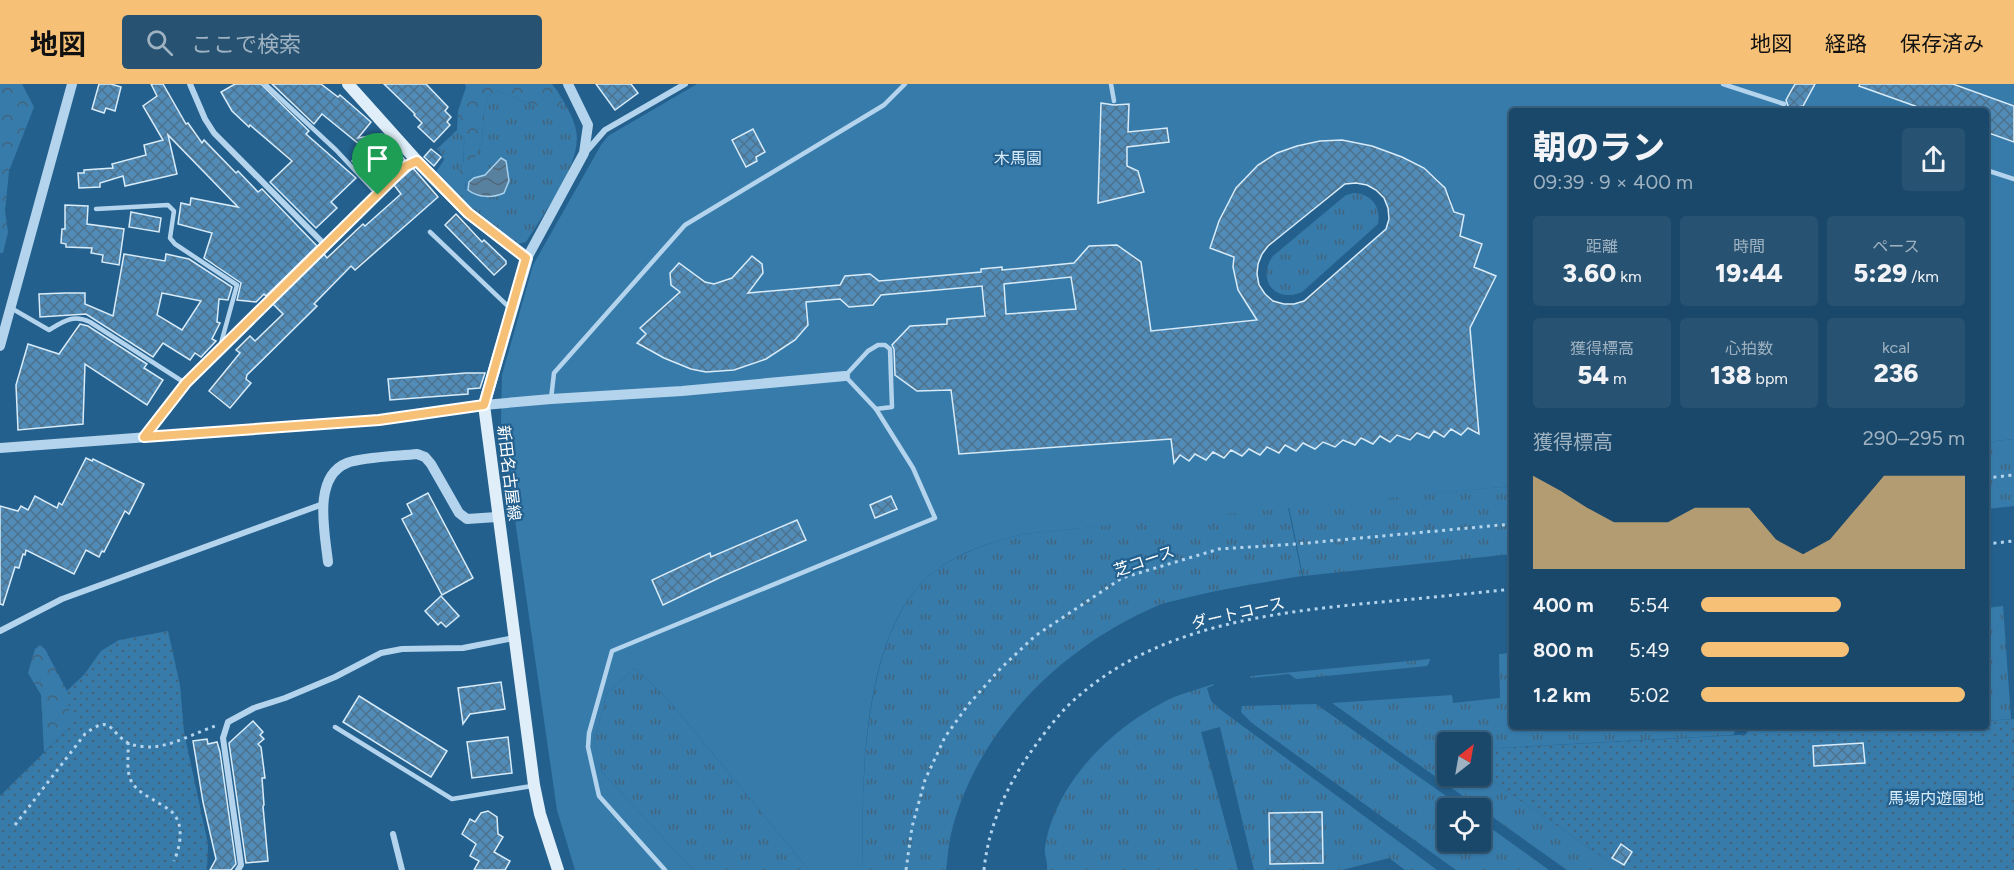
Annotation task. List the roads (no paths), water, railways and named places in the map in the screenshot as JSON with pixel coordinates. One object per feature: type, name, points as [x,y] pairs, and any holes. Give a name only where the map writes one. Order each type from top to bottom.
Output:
[{"type":"main road","points":[[348,84],[417,161],[468,213],[526,258]]},
{"type":"main road","name":"新田名古屋線","points":[[526,258],[484,405],[534,785],[540,814],[558,870]]},
{"type":"street","points":[[0,346],[72,84]]},
{"type":"street","points":[[190,84],[205,119],[214,133],[326,246]]},
{"type":"street","points":[[568,84],[588,125],[584,153]]},
{"type":"street","points":[[526,258],[584,153],[605,130],[685,84]]},
{"type":"street","points":[[144,437],[186,383],[406,166],[417,161]]},
{"type":"street","points":[[0,448],[379,420],[484,405],[682,391],[844,376]]},
{"type":"street","points":[[328,562],[323,504],[326,486],[334,473],[349,462],[417,454],[425,457],[459,513],[467,519],[498,518]]},
{"type":"street","points":[[0,631],[62,599],[323,504]]},
{"type":"street","points":[[238,870],[241,865],[223,738],[228,722],[254,708],[335,677],[381,653],[402,649],[462,648],[514,638]]},
{"type":"street","points":[[393,834],[402,870]]},
{"type":"lane","points":[[265,84],[336,150],[378,195]]},
{"type":"lane","points":[[551,399],[554,373],[685,225],[884,105],[905,84]]},
{"type":"lane","points":[[1111,84],[1114,100]]},
{"type":"lane","points":[[1724,84],[1784,104]]},
{"type":"lane","points":[[1989,171],[2014,179]]},
{"type":"lane","points":[[96,210],[168,205],[174,210],[170,238],[237,285],[219,350]]},
{"type":"lane","points":[[430,232],[511,309]]},
{"type":"lane","points":[[10,308],[49,330],[67,319],[79,317],[90,321],[186,383]]},
{"type":"lane","points":[[665,870],[598,796],[588,747],[589,733],[612,651],[935,518],[914,468],[876,409],[844,376],[868,351],[878,345],[885,345],[890,349],[892,406],[876,409]]},
{"type":"lane","points":[[334,727],[452,799],[534,785]]},
{"type":"water","points":[[501,158],[506,161],[509,181],[504,193],[486,196],[476,195],[468,190],[469,182],[485,175]]},
{"type":"park label","name":"木馬園","points":[[1018,158]]},
{"type":"park label","name":"馬場内遊園地","points":[[1936,798]]}]
